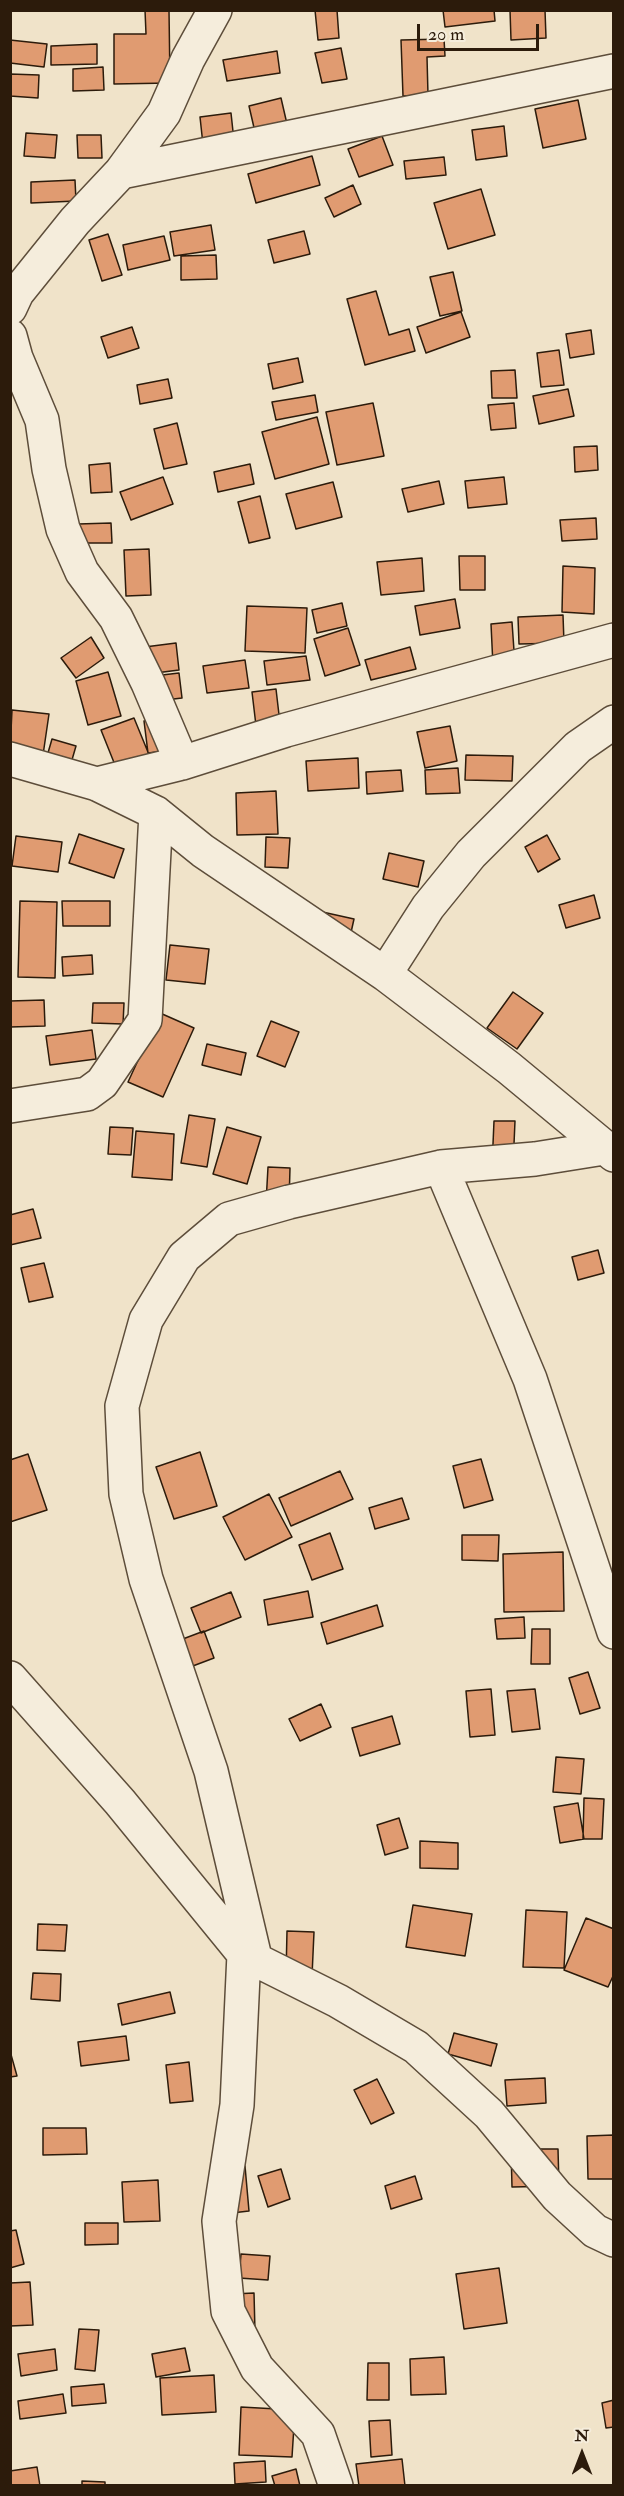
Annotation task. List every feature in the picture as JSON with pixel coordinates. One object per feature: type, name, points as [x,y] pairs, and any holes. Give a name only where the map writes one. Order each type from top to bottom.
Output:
[{"type":"street","points":[[10,308],[17,293],[75,220],[121,172],[164,112],[188,59],[215,10]]},
{"type":"street","points":[[121,172],[614,71]]},
{"type":"street","points":[[10,336],[16,358],[42,420],[49,469],[63,529],[82,572],[116,618],[148,682],[182,763]]},
{"type":"street","points":[[96,784],[182,763],[286,730],[614,640]]},
{"type":"street","points":[[385,974],[428,907],[471,854],[578,747],[614,722]]},
{"type":"street","points":[[10,759],[96,784],[156,813],[203,851],[385,974],[509,1068],[609,1151]]},
{"type":"street","points":[[10,1106],[87,1094],[102,1083],[145,1020],[156,813]]},
{"type":"street","points":[[336,2486],[318,2434],[257,2368],[228,2311],[219,2221],[237,2105],[250,1958],[211,1771],[146,1579],[126,1494],[122,1406],[146,1320],[184,1257],[229,1219],[289,1202],[441,1167],[609,1151]]},
{"type":"street","points":[[441,1167],[530,1379],[614,1632]]},
{"type":"street","points":[[10,1678],[120,1802],[250,1958],[338,2001],[416,2047],[489,2114],[557,2196],[595,2231],[614,2240]]},
{"type":"building","points":[[145,10],[169,10],[170,83],[114,84],[114,34],[146,34]]},
{"type":"building","points":[[315,10],[337,10],[339,38],[318,40]]},
{"type":"building","points":[[443,10],[494,10],[495,21],[445,27]]},
{"type":"building","points":[[510,10],[545,10],[546,38],[511,40]]},
{"type":"building","points":[[444,39],[445,56],[427,57],[428,95],[403,96],[401,40]]},
{"type":"building","points":[[10,40],[47,44],[44,67],[10,63]]},
{"type":"building","points":[[97,44],[97,64],[51,65],[51,46]]},
{"type":"building","points":[[341,48],[347,79],[322,83],[315,53]]},
{"type":"building","points":[[277,51],[280,73],[227,81],[223,60]]},
{"type":"building","points":[[103,67],[104,90],[73,91],[73,69]]},
{"type":"building","points":[[10,74],[39,75],[38,98],[10,96]]},
{"type":"building","points":[[281,98],[290,137],[258,145],[249,106]]},
{"type":"building","points":[[578,100],[586,139],[543,148],[535,109]]},
{"type":"building","points":[[231,113],[235,150],[204,154],[200,117]]},
{"type":"building","points":[[504,126],[507,156],[476,160],[472,130]]},
{"type":"building","points":[[26,133],[57,135],[55,158],[24,156]]},
{"type":"building","points":[[77,135],[101,135],[102,158],[78,158]]},
{"type":"building","points":[[382,136],[393,165],[359,177],[348,149]]},
{"type":"building","points":[[312,156],[320,185],[256,203],[248,174]]},
{"type":"building","points":[[444,157],[446,175],[406,179],[404,161]]},
{"type":"building","points":[[75,180],[76,201],[31,203],[31,182]]},
{"type":"building","points":[[353,185],[361,204],[334,217],[325,198]]},
{"type":"building","points":[[481,189],[495,235],[448,249],[434,203]]},
{"type":"building","points":[[211,225],[215,250],[174,256],[170,232]]},
{"type":"building","points":[[304,231],[310,254],[274,263],[268,240]]},
{"type":"building","points":[[108,234],[122,275],[102,281],[89,240]]},
{"type":"building","points":[[164,236],[170,260],[128,270],[123,245]]},
{"type":"building","points":[[216,255],[217,279],[181,280],[181,256]]},
{"type":"building","points":[[453,272],[462,311],[440,316],[430,277]]},
{"type":"building","points":[[376,291],[389,335],[409,329],[415,351],[365,365],[347,299]]},
{"type":"building","points":[[461,312],[470,337],[426,353],[417,327]]},
{"type":"building","points":[[132,327],[139,348],[108,358],[101,337]]},
{"type":"building","points":[[591,330],[594,354],[570,358],[566,334]]},
{"type":"building","points":[[559,350],[564,385],[541,387],[537,353]]},
{"type":"building","points":[[298,358],[303,382],[273,389],[268,364]]},
{"type":"building","points":[[515,370],[517,398],[492,398],[491,371]]},
{"type":"building","points":[[168,379],[172,398],[140,404],[137,385]]},
{"type":"building","points":[[568,389],[574,416],[539,424],[533,396]]},
{"type":"building","points":[[315,395],[318,412],[276,420],[272,402]]},
{"type":"building","points":[[373,403],[384,456],[337,465],[326,412]]},
{"type":"building","points":[[514,403],[516,428],[491,430],[488,405]]},
{"type":"building","points":[[317,417],[329,464],[275,479],[262,432]]},
{"type":"building","points":[[177,423],[187,464],[164,469],[154,429]]},
{"type":"building","points":[[597,446],[598,470],[575,472],[574,447]]},
{"type":"building","points":[[110,463],[112,492],[91,493],[89,465]]},
{"type":"building","points":[[250,464],[254,484],[218,492],[214,472]]},
{"type":"building","points":[[163,477],[173,504],[131,520],[120,492]]},
{"type":"building","points":[[504,477],[507,504],[468,508],[465,481]]},
{"type":"building","points":[[439,481],[444,504],[408,512],[402,489]]},
{"type":"building","points":[[333,482],[342,517],[296,529],[286,494]]},
{"type":"building","points":[[260,496],[270,538],[249,543],[238,502]]},
{"type":"building","points":[[596,518],[597,539],[562,541],[560,520]]},
{"type":"building","points":[[111,523],[112,543],[79,543],[78,524]]},
{"type":"building","points":[[149,549],[151,595],[126,596],[124,550]]},
{"type":"building","points":[[459,556],[485,556],[485,590],[460,590]]},
{"type":"building","points":[[422,558],[424,591],[381,595],[377,562]]},
{"type":"building","points":[[563,566],[595,568],[594,614],[562,612]]},
{"type":"building","points":[[455,599],[460,628],[420,635],[415,606]]},
{"type":"building","points":[[342,603],[347,626],[317,633],[312,610]]},
{"type":"building","points":[[247,606],[307,608],[305,653],[245,651]]},
{"type":"building","points":[[563,615],[564,643],[519,644],[518,617]]},
{"type":"building","points":[[512,622],[515,665],[493,666],[491,624]]},
{"type":"building","points":[[348,628],[360,665],[325,676],[314,639]]},
{"type":"building","points":[[91,637],[104,658],[76,678],[61,658]]},
{"type":"building","points":[[176,643],[179,670],[132,676],[129,649]]},
{"type":"building","points":[[410,647],[416,669],[371,680],[365,660]]},
{"type":"building","points":[[306,656],[310,680],[267,685],[264,661]]},
{"type":"building","points":[[245,660],[249,688],[207,693],[203,666]]},
{"type":"building","points":[[108,672],[121,716],[88,725],[76,681]]},
{"type":"building","points":[[179,673],[182,698],[140,703],[137,678]]},
{"type":"building","points":[[276,689],[281,732],[257,734],[252,692]]},
{"type":"building","points":[[12,710],[49,714],[43,755],[10,751]]},
{"type":"building","points":[[179,717],[183,749],[148,753],[144,721]]},
{"type":"building","points":[[134,718],[150,757],[117,770],[101,730]]},
{"type":"building","points":[[450,726],[457,761],[425,768],[417,732]]},
{"type":"building","points":[[52,739],[76,746],[67,777],[43,770]]},
{"type":"building","points":[[466,755],[513,756],[512,781],[465,780]]},
{"type":"building","points":[[358,758],[359,788],[308,791],[306,761]]},
{"type":"building","points":[[458,768],[460,793],[426,794],[425,770]]},
{"type":"building","points":[[401,770],[403,791],[367,794],[366,772]]},
{"type":"building","points":[[276,791],[278,834],[237,835],[236,793]]},
{"type":"building","points":[[79,834],[124,849],[114,878],[69,863]]},
{"type":"building","points":[[547,835],[560,859],[538,872],[525,847]]},
{"type":"building","points":[[16,836],[62,842],[58,872],[12,866]]},
{"type":"building","points":[[266,837],[290,838],[288,868],[265,867]]},
{"type":"building","points":[[389,853],[424,861],[418,887],[383,879]]},
{"type":"building","points":[[594,895],[600,918],[566,928],[559,905]]},
{"type":"building","points":[[20,901],[57,902],[55,978],[18,977]]},
{"type":"building","points":[[62,901],[110,901],[110,926],[63,926]]},
{"type":"building","points":[[318,911],[354,919],[348,946]]},
{"type":"building","points":[[170,945],[209,949],[205,984],[166,980]]},
{"type":"building","points":[[92,955],[93,974],[63,976],[62,957]]},
{"type":"building","points":[[513,992],[543,1013],[517,1049],[487,1028]]},
{"type":"building","points":[[44,1000],[45,1026],[10,1027],[10,1001]]},
{"type":"building","points":[[93,1003],[124,1003],[123,1024],[92,1023]]},
{"type":"building","points":[[160,1013],[194,1028],[163,1097],[128,1082]]},
{"type":"building","points":[[271,1021],[299,1032],[285,1067],[257,1056]]},
{"type":"building","points":[[92,1030],[96,1059],[50,1065],[46,1036]]},
{"type":"building","points":[[207,1044],[246,1053],[241,1075],[202,1065]]},
{"type":"building","points":[[189,1115],[215,1119],[207,1167],[181,1163]]},
{"type":"building","points":[[494,1121],[515,1121],[513,1167],[492,1167]]},
{"type":"building","points":[[110,1127],[133,1128],[131,1155],[108,1154]]},
{"type":"building","points":[[227,1127],[261,1137],[247,1184],[213,1174]]},
{"type":"building","points":[[136,1131],[174,1134],[172,1180],[132,1177]]},
{"type":"building","points":[[268,1167],[290,1168],[289,1203],[266,1203]]},
{"type":"building","points":[[33,1209],[41,1238],[10,1245],[10,1215]]},
{"type":"building","points":[[598,1250],[604,1273],[578,1280],[572,1257]]},
{"type":"building","points":[[44,1263],[53,1297],[29,1302],[21,1268]]},
{"type":"building","points":[[200,1452],[217,1506],[174,1519],[156,1467]]},
{"type":"building","points":[[28,1454],[47,1510],[10,1522],[10,1460]]},
{"type":"building","points":[[481,1459],[493,1500],[464,1508],[453,1466]]},
{"type":"building","points":[[340,1471],[353,1499],[291,1526],[279,1498]]},
{"type":"building","points":[[269,1494],[292,1537],[245,1560],[223,1517]]},
{"type":"building","points":[[402,1498],[409,1519],[375,1529],[369,1508]]},
{"type":"building","points":[[330,1533],[343,1569],[312,1580],[299,1545]]},
{"type":"building","points":[[462,1535],[499,1535],[498,1561],[462,1560]]},
{"type":"building","points":[[563,1552],[564,1611],[504,1612],[503,1554]]},
{"type":"building","points":[[308,1591],[313,1617],[268,1625],[264,1600]]},
{"type":"building","points":[[231,1592],[241,1617],[201,1633],[191,1608]]},
{"type":"building","points":[[377,1605],[383,1626],[327,1644],[321,1623]]},
{"type":"building","points":[[524,1617],[525,1638],[497,1639],[495,1619]]},
{"type":"building","points":[[532,1629],[550,1629],[550,1664],[531,1664]]},
{"type":"building","points":[[204,1631],[214,1658],[169,1675],[159,1648]]},
{"type":"building","points":[[588,1672],[600,1708],[580,1714],[569,1678]]},
{"type":"building","points":[[491,1689],[495,1735],[470,1737],[466,1691]]},
{"type":"building","points":[[535,1689],[540,1729],[512,1732],[507,1691]]},
{"type":"building","points":[[321,1704],[331,1727],[300,1741],[289,1719]]},
{"type":"building","points":[[392,1716],[400,1744],[360,1756],[352,1728]]},
{"type":"building","points":[[556,1757],[584,1759],[581,1794],[553,1792]]},
{"type":"building","points":[[584,1798],[604,1799],[602,1839],[583,1839]]},
{"type":"building","points":[[578,1803],[584,1839],[560,1843],[554,1807]]},
{"type":"building","points":[[399,1818],[408,1848],[385,1855],[377,1825]]},
{"type":"building","points":[[420,1841],[458,1843],[458,1869],[420,1868]]},
{"type":"building","points":[[413,1905],[472,1914],[465,1956],[406,1947]]},
{"type":"building","points":[[526,1910],[567,1912],[564,1968],[523,1967]]},
{"type":"building","points":[[586,1918],[614,1929],[614,1974],[608,1987],[564,1970]]},
{"type":"building","points":[[38,1924],[67,1925],[65,1951],[37,1950]]},
{"type":"building","points":[[287,1931],[314,1932],[312,1976],[286,1975]]},
{"type":"building","points":[[33,1973],[61,1974],[60,2001],[31,1999]]},
{"type":"building","points":[[170,1992],[175,2013],[122,2025],[118,2004]]},
{"type":"building","points":[[454,2033],[497,2044],[491,2066],[448,2054]]},
{"type":"building","points":[[126,2036],[129,2060],[81,2066],[78,2042]]},
{"type":"building","points":[[10,2051],[17,2076],[10,2077]]},
{"type":"building","points":[[189,2062],[193,2101],[170,2103],[166,2065]]},
{"type":"building","points":[[545,2078],[546,2103],[507,2106],[505,2080]]},
{"type":"building","points":[[377,2079],[394,2113],[371,2124],[354,2090]]},
{"type":"building","points":[[43,2128],[86,2128],[87,2154],[43,2155]]},
{"type":"building","points":[[614,2135],[614,2179],[588,2179],[587,2136]]},
{"type":"building","points":[[511,2149],[558,2149],[559,2186],[512,2187]]},
{"type":"building","points":[[245,2166],[249,2211],[223,2214],[219,2169]]},
{"type":"building","points":[[281,2169],[290,2199],[268,2207],[258,2176]]},
{"type":"building","points":[[415,2176],[422,2199],[391,2209],[385,2186]]},
{"type":"building","points":[[158,2180],[160,2221],[124,2222],[122,2182]]},
{"type":"building","points":[[85,2223],[118,2223],[118,2244],[85,2245]]},
{"type":"building","points":[[16,2230],[24,2264],[10,2268],[10,2231]]},
{"type":"building","points":[[241,2254],[270,2256],[268,2280],[239,2278]]},
{"type":"building","points":[[499,2268],[507,2323],[464,2329],[456,2274]]},
{"type":"building","points":[[30,2282],[33,2325],[10,2326],[10,2283]]},
{"type":"building","points":[[254,2293],[255,2332],[233,2294]]},
{"type":"building","points":[[79,2329],[99,2330],[95,2371],[75,2369]]},
{"type":"building","points":[[185,2348],[190,2371],[156,2377],[152,2354]]},
{"type":"building","points":[[55,2349],[57,2370],[21,2376],[18,2354]]},
{"type":"building","points":[[444,2357],[446,2394],[411,2395],[410,2359]]},
{"type":"building","points":[[368,2363],[389,2363],[389,2400],[367,2400]]},
{"type":"building","points":[[214,2375],[216,2412],[162,2415],[160,2378]]},
{"type":"building","points":[[104,2384],[106,2403],[72,2406],[71,2387]]},
{"type":"building","points":[[63,2394],[66,2413],[20,2419],[18,2401]]},
{"type":"building","points":[[614,2400],[614,2427],[606,2428],[602,2403]]},
{"type":"building","points":[[241,2407],[295,2410],[292,2457],[239,2455]]},
{"type":"building","points":[[390,2420],[392,2455],[371,2457],[369,2421]]},
{"type":"building","points":[[402,2459],[405,2486],[359,2486],[356,2464]]},
{"type":"building","points":[[265,2461],[266,2482],[235,2484],[234,2463]]},
{"type":"building","points":[[37,2467],[40,2486],[10,2486],[10,2471]]},
{"type":"building","points":[[296,2469],[300,2486],[275,2486],[272,2476]]},
{"type":"building","points":[[82,2481],[105,2482],[105,2486],[82,2486]]}]
